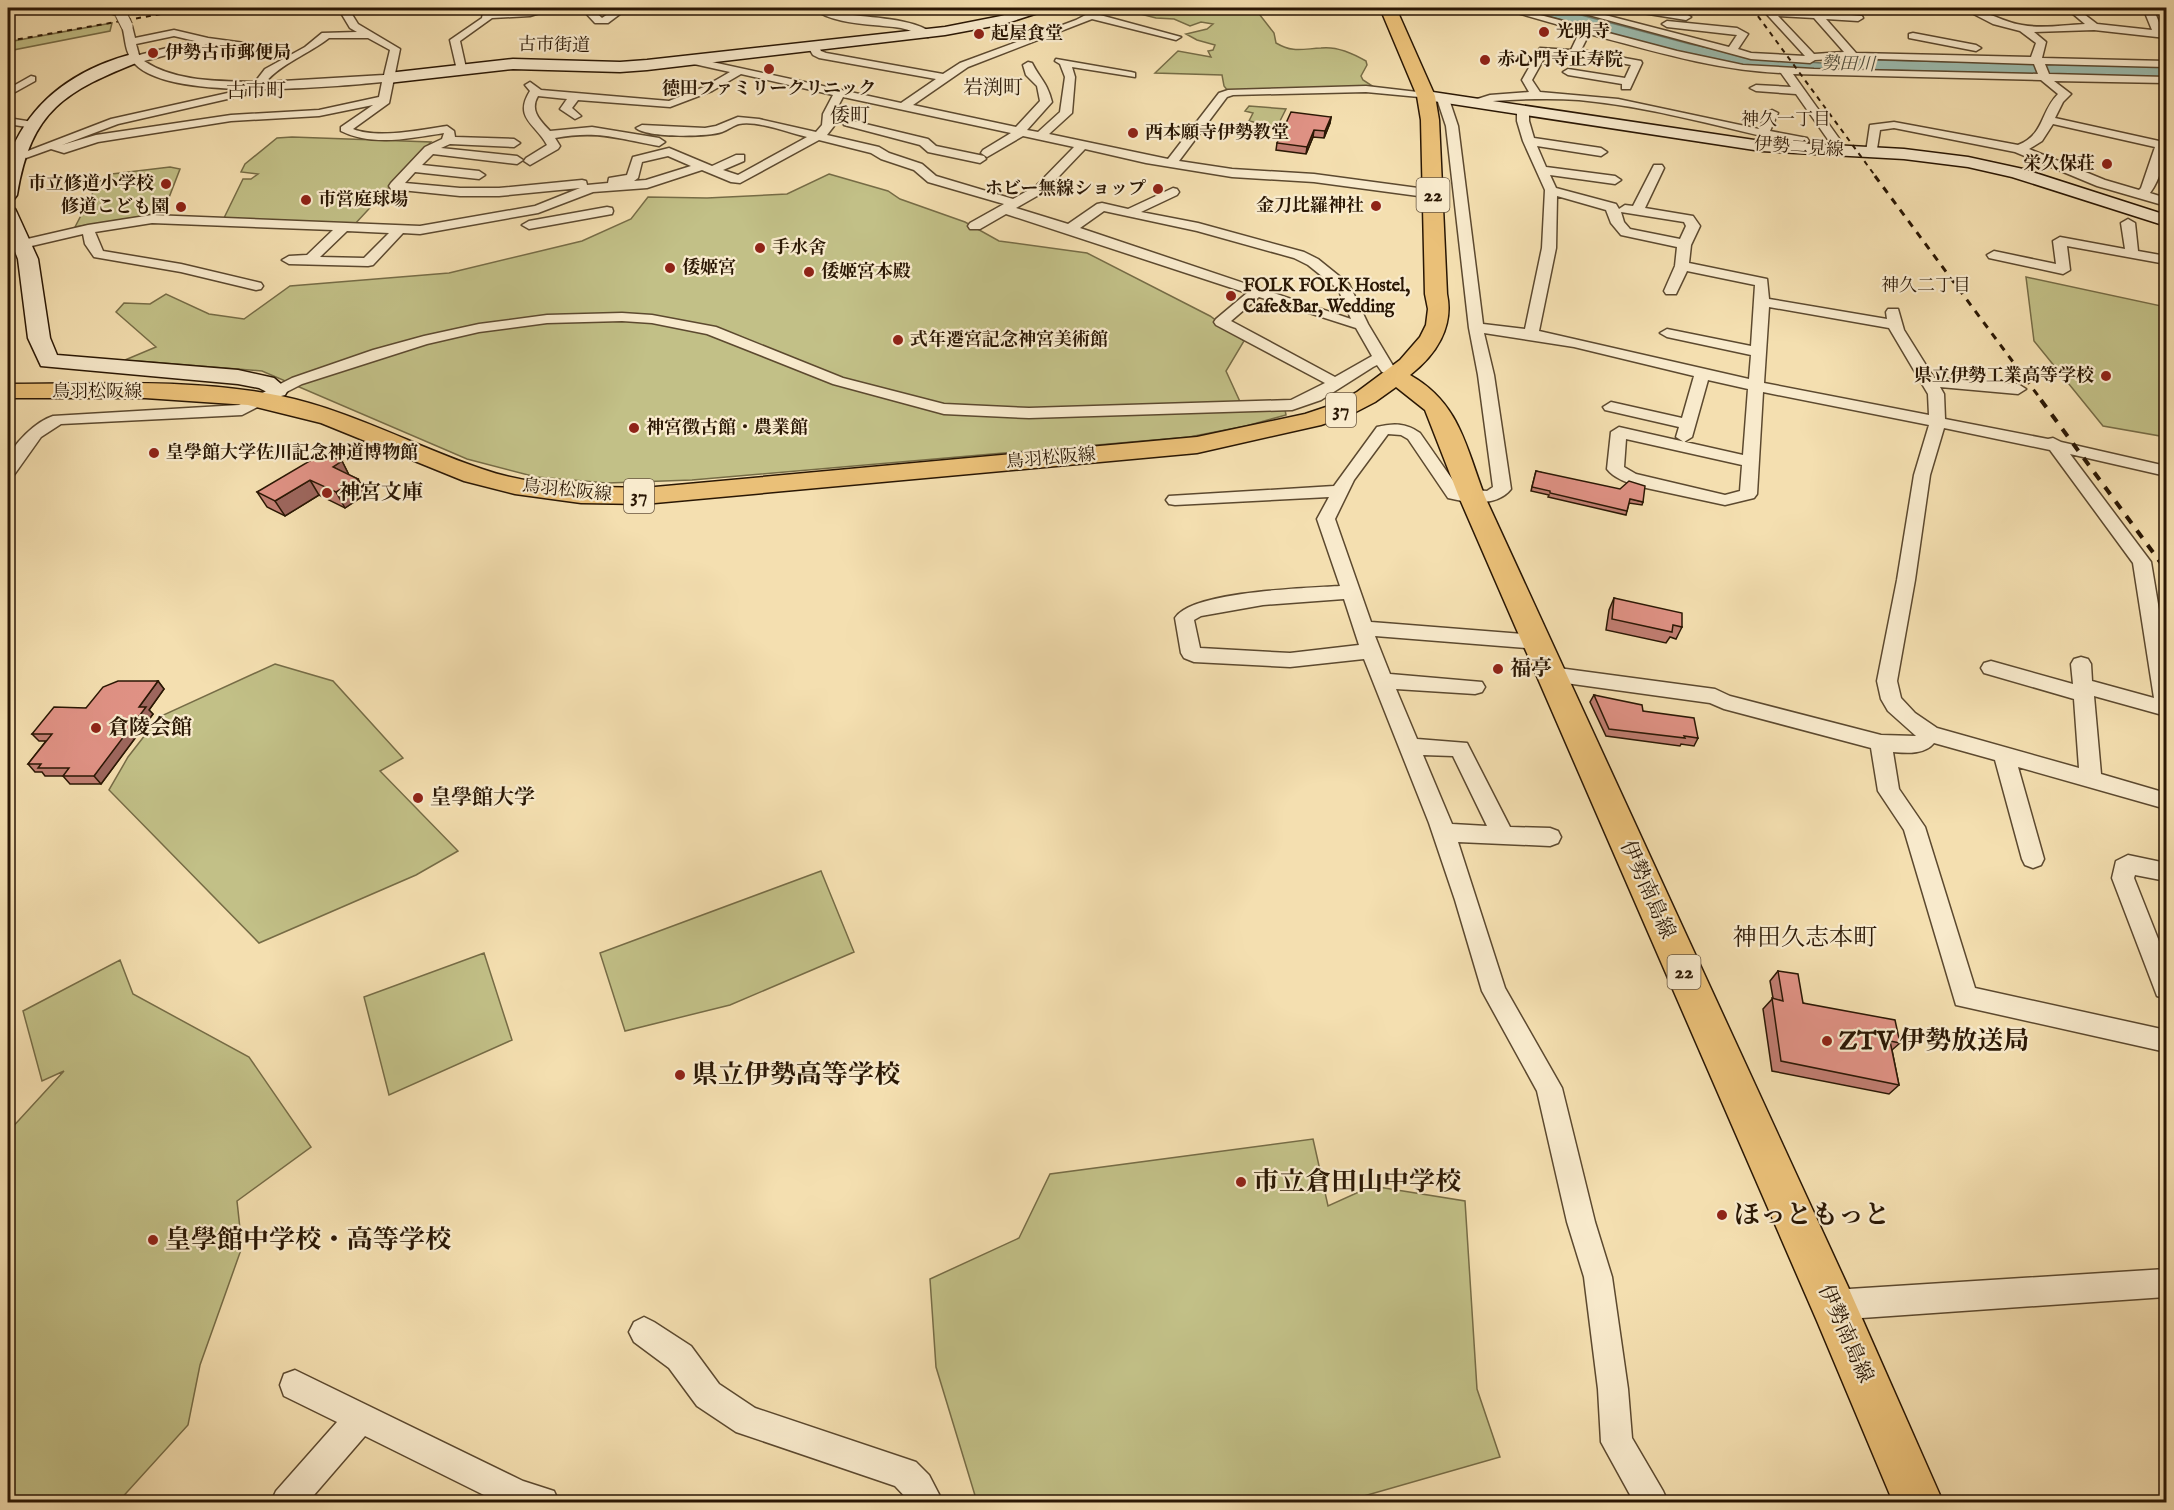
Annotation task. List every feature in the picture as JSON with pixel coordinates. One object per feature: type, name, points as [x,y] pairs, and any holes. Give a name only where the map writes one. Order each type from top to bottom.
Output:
[{"type":"main road","name":"22","points":[[1386,368],[1420,352],[1437,325],[1439,309],[1436,294],[1430,120],[1435,97],[1388,8]]},
{"type":"main road","name":"22","points":[[1386,368],[1410,347],[1422,330],[1433,309],[1436,294]]},
{"type":"main road","points":[[1349,406],[1374,401],[1392,402],[1410,406],[1440,429],[1449,424],[1443,404],[1421,376],[1420,352]]},
{"type":"main road","name":"鳥羽松阪線","points":[[8,392],[269,395],[283,404],[342,423],[495,482],[548,491],[613,496],[705,492],[1197,445],[1325,416],[1349,406],[1386,368]]},
{"type":"main road","name":"鳥羽松阪線","points":[[1282,427],[1329,406],[1386,368]]},
{"type":"main road","name":"伊勢南島線","points":[[1386,368],[1401,388],[1440,429],[1472,497],[1833,1305],[1918,1503]]},
{"type":"street","points":[[103,8],[121,14],[127,26],[129,42],[137,59]]},
{"type":"street","points":[[343,8],[354,26],[395,49],[385,99],[374,110],[345,129],[354,134],[369,135],[423,133],[447,129],[451,136],[429,150],[395,186],[421,190],[499,192],[627,180],[632,178],[637,160],[673,148],[705,131]]},
{"type":"street","points":[[461,68],[455,40],[482,23],[489,11],[530,13],[551,8]]},
{"type":"street","points":[[586,8],[599,21],[604,21],[623,8]]},
{"type":"street","points":[[818,8],[903,26],[928,34]]},
{"type":"street","name":"古市街道","points":[[137,59],[150,69],[186,80],[211,84],[255,85],[388,78],[461,68],[542,63],[620,67],[928,34],[990,24],[1039,8]]},
{"type":"street","points":[[904,106],[964,65],[1091,16],[1105,8]]},
{"type":"street","points":[[1505,8],[1717,64],[1785,71],[2166,80]]},
{"type":"street","points":[[1568,8],[1656,27],[1692,42],[1772,58],[1810,60],[1811,57],[1852,56],[2166,64]]},
{"type":"street","points":[[1631,8],[1677,11],[1734,22],[1737,31]]},
{"type":"street","points":[[1967,8],[1997,22],[2024,30],[2041,42],[2038,60],[2046,77],[2065,94],[2059,99],[2038,140],[2019,149]]},
{"type":"street","points":[[2071,8],[2094,27]]},
{"type":"street","points":[[2148,8],[2166,46]]},
{"type":"street","points":[[1768,10],[1825,13],[1858,18]]},
{"type":"street","points":[[1768,10],[1811,57]]},
{"type":"street","points":[[1536,94],[1527,81],[1544,50],[1574,53],[1637,63],[1627,84],[1565,76],[1574,53],[1584,11]]},
{"type":"street","points":[[1825,13],[1852,56],[1867,73]]},
{"type":"street","points":[[1091,16],[1176,37]]},
{"type":"street","points":[[1656,27],[1737,31],[1744,35],[1732,51]]},
{"type":"street","points":[[2024,30],[2094,27],[2161,34]]},
{"type":"street","points":[[1692,42],[1704,28]]},
{"type":"street","points":[[129,42],[174,33],[208,41],[271,50]]},
{"type":"street","points":[[26,154],[54,146],[106,123],[238,94],[255,85],[269,71],[309,49],[326,35],[369,35]]},
{"type":"street","points":[[1912,36],[2038,60]]},
{"type":"street","points":[[8,195],[11,172],[33,125],[67,89],[137,59],[208,41]]},
{"type":"street","points":[[812,45],[817,53],[823,56],[947,78]]},
{"type":"street","points":[[1050,52],[1067,57],[1063,61]]},
{"type":"street","points":[[689,60],[1171,163],[1232,173],[1314,178],[1433,194]]},
{"type":"street","points":[[1063,61],[1131,75]]},
{"type":"street","points":[[1040,136],[1066,113],[1070,77],[1063,61]]},
{"type":"street","points":[[829,114],[848,120],[848,123],[924,142],[932,149],[984,156],[1020,132],[1046,102],[1042,85],[1031,75],[1028,64]]},
{"type":"street","points":[[575,96],[571,111],[649,114],[708,89],[739,71]]},
{"type":"street","points":[[1785,71],[1842,151]]},
{"type":"street","points":[[8,93],[32,79]]},
{"type":"street","points":[[530,161],[554,146],[549,135],[528,110],[527,104],[533,88],[575,96],[670,104]]},
{"type":"street","points":[[1756,88],[1798,91]]},
{"type":"street","points":[[1171,163],[1223,95],[1232,92],[1366,89],[1435,97],[1452,126],[1476,328],[1486,375],[1502,489],[1490,497],[1454,494],[1414,436],[1407,431],[1394,428],[1383,430],[1339,491],[1326,519],[1371,651],[1467,900],[1494,991],[1549,1088],[1581,1222],[1598,1277],[1613,1389],[1617,1442],[1652,1503]]},
{"type":"street","points":[[549,135],[582,130],[609,132],[673,148],[708,168],[740,179],[820,135],[828,126],[829,114],[840,92]]},
{"type":"street","points":[[1475,103],[1488,99],[1536,94],[1579,98],[1681,114],[1763,134],[1803,141]]},
{"type":"street","name":"伊勢二見線","points":[[1435,97],[1743,144],[1937,157],[2117,196],[2166,221]]},
{"type":"street","points":[[54,146],[64,149],[96,139],[231,118],[319,113],[385,99]]},
{"type":"street","points":[[1523,111],[1523,121],[1529,141],[1551,190],[1549,248],[1531,334]]},
{"type":"street","points":[[1763,134],[1772,113]]},
{"type":"street","points":[[642,128],[667,131],[705,131],[719,129],[738,120],[773,124],[820,135],[832,141],[875,150],[885,156],[911,164],[932,179],[973,189],[1010,207],[1070,229],[1352,324],[1361,324]]},
{"type":"street","points":[[2050,120],[2164,143],[2157,154],[2150,184],[2142,195]]},
{"type":"street","points":[[8,122],[33,125]]},
{"type":"street","points":[[1872,152],[1874,128],[1889,125],[1973,138],[2019,149],[2117,196],[2142,195],[2166,202]]},
{"type":"street","points":[[447,140],[514,143]]},
{"type":"street","points":[[1529,141],[1601,152]]},
{"type":"street","points":[[975,226],[1040,189],[1083,145]]},
{"type":"street","points":[[429,150],[517,160]]},
{"type":"street","points":[[23,244],[88,229],[161,219],[400,230],[462,228],[552,205],[581,191],[647,184],[740,158]]},
{"type":"street","points":[[412,168],[479,175]]},
{"type":"street","points":[[1637,211],[1658,168]]},
{"type":"street","points":[[1541,170],[1615,180]]},
{"type":"street","points":[[1551,190],[1611,207],[1688,219],[1693,226],[1684,245],[1682,266],[1671,291]]},
{"type":"street","points":[[1128,214],[1173,192]]},
{"type":"street","points":[[1070,229],[1102,207],[1217,232],[1299,255],[1313,262],[1347,290],[1361,324],[1386,368]]},
{"type":"street","points":[[1611,207],[1618,223],[1626,232],[1667,239],[1684,245]]},
{"type":"street","points":[[525,211],[532,241]]},
{"type":"street","points":[[529,225],[607,211]]},
{"type":"street","points":[[8,213],[28,259],[39,338],[49,361],[238,377],[266,383],[269,395]]},
{"type":"street","points":[[2128,223],[2132,254]]},
{"type":"street","points":[[311,259],[344,227]]},
{"type":"street","points":[[88,229],[92,244],[99,254],[181,268],[256,286]]},
{"type":"street","points":[[289,261],[311,259],[323,262],[368,262],[400,230]]},
{"type":"street","points":[[1994,255],[2063,270],[2060,241],[2166,260]]},
{"type":"street","points":[[1682,266],[1762,282],[1748,494],[1725,500],[1643,482],[1630,478],[1615,469],[1619,432],[1750,462]]},
{"type":"street","points":[[1257,292],[1221,322],[1336,383]]},
{"type":"street","points":[[1762,302],[1894,319],[1904,343],[1936,394],[1937,423],[1934,440],[1922,475],[1906,580],[1887,681],[1887,693],[1897,710],[1930,734],[2166,801]]},
{"type":"street","points":[[8,471],[46,422],[59,419],[242,410],[269,395],[378,353],[479,328],[547,319],[622,317],[652,319],[711,330],[838,381],[926,405],[964,412],[1029,413],[1292,405],[1312,399],[1365,363],[1386,368]]},
{"type":"street","points":[[1476,328],[1531,334],[1591,346],[1756,386],[1937,423],[2053,443],[2166,471]]},
{"type":"street","points":[[1667,333],[1758,352]]},
{"type":"street","points":[[1681,446],[1702,374]]},
{"type":"street","points":[[1929,382],[2018,389]]},
{"type":"street","points":[[1611,407],[1688,424]]},
{"type":"street","points":[[1991,668],[2166,709],[2142,562],[2053,443]]},
{"type":"street","points":[[1175,500],[1339,491]]},
{"type":"street","points":[[1352,592],[1221,603],[1188,613],[1184,618],[1191,653],[1290,660],[1371,651]]},
{"type":"street","points":[[1363,628],[1544,658],[1715,696],[1724,702],[1881,742],[1909,745],[1922,743],[1930,734]]},
{"type":"street","points":[[2081,664],[2091,780]]},
{"type":"street","points":[[1383,681],[1475,687]]},
{"type":"street","points":[[1881,742],[1889,791],[1914,827],[1965,997],[2166,1041]]},
{"type":"street","points":[[1409,746],[1460,748],[1503,835]]},
{"type":"street","points":[[2004,755],[2033,859]]},
{"type":"street","points":[[1443,833],[1550,837]]},
{"type":"street","points":[[2166,872],[2128,864],[2124,867],[2123,878],[2166,988]]},
{"type":"street","points":[[1833,1305],[2166,1283]]},
{"type":"street","points":[[644,1332],[680,1357],[708,1395],[747,1421],[905,1473],[918,1486],[927,1503]]},
{"type":"street","points":[[295,1385],[535,1502]]},
{"type":"street","points":[[287,1503],[347,1435],[359,1418]]},
{"type":"shaded area","points":[[1148,8],[1294,8],[1256,10],[1274,33],[1276,43],[1282,46],[1298,50],[1339,49],[1366,61],[1367,65],[1361,76],[1363,80],[1377,89],[1228,91],[1224,86],[1222,75],[1155,73],[1178,51],[1211,57],[1208,51],[1213,50],[1215,45],[1186,34],[1207,29],[1213,24],[1201,22],[1190,26],[1174,19],[1140,14]]},
{"type":"shaded area","points":[[112,23],[110,31],[8,51],[8,42]]},
{"type":"shaded area","points":[[1249,106],[1286,109],[1277,127],[1249,121],[1253,113],[1245,111]]},
{"type":"shaded area","name":"市営庭球場","points":[[277,138],[431,142],[354,225],[223,220],[243,179],[251,179],[258,174],[241,172],[245,164]]},
{"type":"shaded area","points":[[170,167],[180,169],[163,213],[75,227],[99,181],[108,180],[112,174]]},
{"type":"shaded area","points":[[829,174],[888,191],[900,199],[965,222],[999,241],[1087,253],[1210,316],[1244,341],[1226,371],[1242,406],[1284,404],[1286,415],[1246,426],[1189,437],[692,480],[607,483],[536,477],[467,459],[262,371],[125,360],[156,347],[116,312],[124,303],[150,304],[166,294],[209,314],[244,319],[290,286],[449,273],[582,241],[631,219],[648,197],[707,198],[787,194]]},
{"type":"shaded area","name":"県立伊勢工業高等学校","points":[[2026,277],[2166,307],[2166,437],[2103,426],[2034,341]]},
{"type":"shaded area","points":[[275,664],[333,681],[403,758],[380,771],[458,851],[416,875],[259,943],[109,790],[128,757],[159,717]]},
{"type":"shaded area","points":[[821,871],[854,952],[730,1005],[625,1031],[600,953]]},
{"type":"shaded area","points":[[484,953],[512,1040],[389,1095],[364,997]]},
{"type":"shaded area","name":"皇學館中学校・高等学校","points":[[120,960],[133,994],[249,1057],[311,1147],[237,1201],[242,1247],[200,1365],[188,1425],[118,1502],[8,1502],[8,1132],[64,1071],[42,1081],[23,1011]]},
{"type":"shaded area","name":"市立倉田山中学校","points":[[1313,1139],[1328,1206],[1372,1186],[1465,1201],[1477,1389],[1500,1457],[1343,1502],[977,1502],[936,1367],[930,1279],[1019,1238],[1050,1174]]},
{"type":"water","name":"勢田川","points":[[1517,8],[1555,8],[1690,44],[1762,59],[1822,63],[1832,59],[2166,67],[2166,77],[1841,69],[1837,71],[1742,66],[1698,57]]},
{"type":"building","points":[[1291,112],[1331,117],[1325,131],[1314,130],[1307,147],[1277,143]]},
{"type":"building","points":[[323,453],[342,461],[333,467],[358,479],[336,492],[310,480],[275,501],[257,492]]},
{"type":"building","points":[[1536,471],[1620,489],[1629,481],[1645,486],[1643,502],[1630,499],[1627,511],[1550,493],[1550,491],[1532,487]]},
{"type":"building","points":[[1614,598],[1682,613],[1682,627],[1673,625],[1672,632],[1612,619]]},
{"type":"building","name":"倉陵会館","points":[[118,681],[158,681],[139,707],[146,707],[94,776],[63,776],[69,768],[38,768],[41,764],[28,764],[52,734],[32,734],[54,707],[86,708],[103,687]]},
{"type":"building","points":[[1594,695],[1642,705],[1643,711],[1694,718],[1698,738],[1609,729]]},
{"type":"building","name":"ZTV 伊勢放送局","points":[[1778,971],[1798,974],[1803,1003],[1895,1020],[1900,1043],[1890,1041],[1899,1085],[1781,1061],[1772,998],[1783,1001]]},
{"type":"railway","points":[[8,41],[195,8]]},
{"type":"railway","points":[[1752,8],[1876,177]]},
{"type":"railway","points":[[1875,176],[2042,401]]},
{"type":"railway","points":[[2041,400],[2166,570]]},
{"type":"place","name":"光明寺","points":[[1544,32]]},
{"type":"place","name":"起屋食堂","points":[[979,34]]},
{"type":"place","name":"伊勢古市郵便局","points":[[153,53]]},
{"type":"place","name":"赤心門寺正寿院","points":[[1485,60]]},
{"type":"place","name":"徳田ファミリークリニック","points":[[769,69]]},
{"type":"place","name":"西本願寺伊勢教堂","points":[[1133,133]]},
{"type":"place","name":"栄久保荘","points":[[2107,164]]},
{"type":"place","name":"市立修道小学校","points":[[166,184]]},
{"type":"place","name":"ホビー無線ショップ","points":[[1158,189]]},
{"type":"place","name":"市営庭球場","points":[[306,200]]},
{"type":"place","name":"金刀比羅神社","points":[[1376,206]]},
{"type":"place","name":"修道こども園","points":[[181,207]]},
{"type":"place","name":"手水舍","points":[[760,248]]},
{"type":"place","name":"倭姬宮","points":[[670,268]]},
{"type":"place","name":"倭姬宮本殿","points":[[809,272]]},
{"type":"place","name":"FOLK FOLK Hostel, Cafe&Bar, Wedding","points":[[1231,296]]},
{"type":"place","name":"式年遷宮記念神宮美術館","points":[[898,340]]},
{"type":"place","name":"県立伊勢工業高等学校","points":[[2106,376]]},
{"type":"place","name":"神宮徴古館・農業館","points":[[634,428]]},
{"type":"place","name":"皇學館大学佐川記念神道博物館","points":[[154,453]]},
{"type":"place","name":"神宮文庫","points":[[327,493]]},
{"type":"place","name":"福亭","points":[[1498,669]]},
{"type":"place","name":"倉陵会館","points":[[96,728]]},
{"type":"place","name":"皇學館大学","points":[[418,798]]},
{"type":"place","name":"ZTV 伊勢放送局","points":[[1827,1041]]},
{"type":"place","name":"県立伊勢高等学校","points":[[680,1075]]},
{"type":"place","name":"市立倉田山中学校","points":[[1241,1182]]},
{"type":"place","name":"ほっともっと","points":[[1722,1215]]},
{"type":"place","name":"皇學館中学校・高等学校","points":[[153,1240]]},
{"type":"district","name":"岩渕町","points":[[993,88]]},
{"type":"district","name":"古市町","points":[[256,91]]},
{"type":"district","name":"倭町","points":[[850,116]]},
{"type":"district","name":"神久一丁目","points":[[1786,120]]},
{"type":"district","name":"神久二丁目","points":[[1926,286]]},
{"type":"district","name":"神田久志本町","points":[[1805,938]]}]
